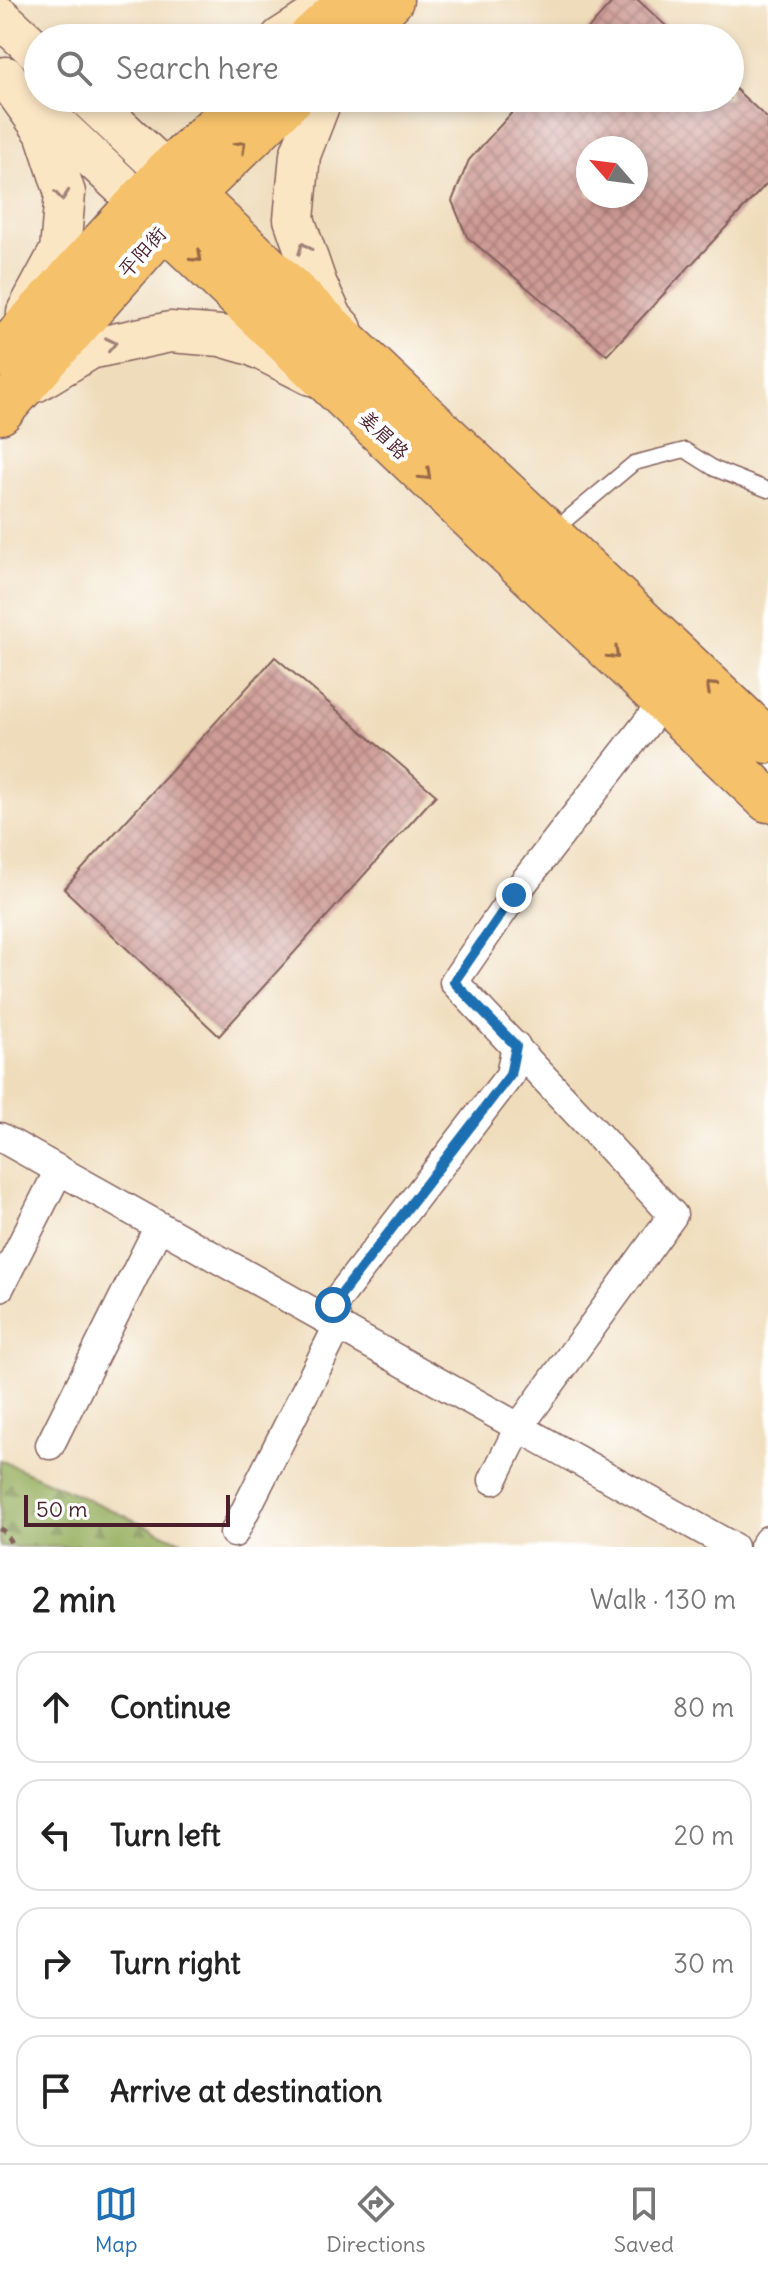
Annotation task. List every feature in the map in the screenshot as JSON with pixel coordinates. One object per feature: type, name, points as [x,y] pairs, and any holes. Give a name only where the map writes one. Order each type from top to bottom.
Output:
[{"type":"main road","points":[[303,24],[340,0]]},
{"type":"main road","points":[[325,24],[351,0]]},
{"type":"main road","points":[[367,24],[392,0]]},
{"type":"main road","points":[[374,24],[392,0]]},
{"type":"main road","points":[[3,74],[24,103]]},
{"type":"main road","name":"姜眉路","points":[[3,74],[24,90]]},
{"type":"main road","points":[[4,378],[34,301],[60,251],[65,193],[45,132],[31,112]]},
{"type":"main road","name":"姜眉路","points":[[53,112],[166,199],[357,380],[664,701],[768,800]]},
{"type":"main road","name":"姜眉路","points":[[99,112],[166,199]]},
{"type":"main road","name":"平阳街","points":[[4,378],[166,199],[235,112]]},
{"type":"main road","name":"平阳街","points":[[166,199],[274,112]]},
{"type":"main road","points":[[317,112],[300,155],[294,219],[317,285],[357,380]]},
{"type":"main road","points":[[4,378],[90,349],[170,332],[221,336],[252,345],[296,366],[357,380]]},
{"type":"main road","name":"姜眉路","points":[[357,380],[550,534],[768,741]]},
{"type":"street","points":[[493,1480],[519,1427],[673,1215],[454,982],[514,895],[664,701]]},
{"type":"street","points":[[234,1533],[338,1326],[333,1305],[510,1075],[516,1046]]},
{"type":"street","points":[[0,1137],[733,1547]]},
{"type":"street","points":[[0,1287],[59,1170]]},
{"type":"street","points":[[50,1445],[159,1226]]},
{"type":"street","points":[[763,1547],[768,1540]]},
{"type":"lane","points":[[550,534],[634,463],[685,450],[715,469],[768,490]]},
{"type":"path","points":[[0,1528],[13,1547]]},
{"type":"green space","points":[[0,1460],[194,1547],[0,1547]]},
{"type":"building","points":[[614,0],[638,0],[664,24],[593,24]]},
{"type":"building","points":[[744,97],[768,119],[768,182],[607,355],[467,237],[452,201],[469,160],[512,112],[744,112]]},
{"type":"building","points":[[275,657],[436,795],[219,1036],[64,889]]},
{"type":"route","points":[[333,1305],[510,1075],[516,1046],[454,982],[514,895]]}]
